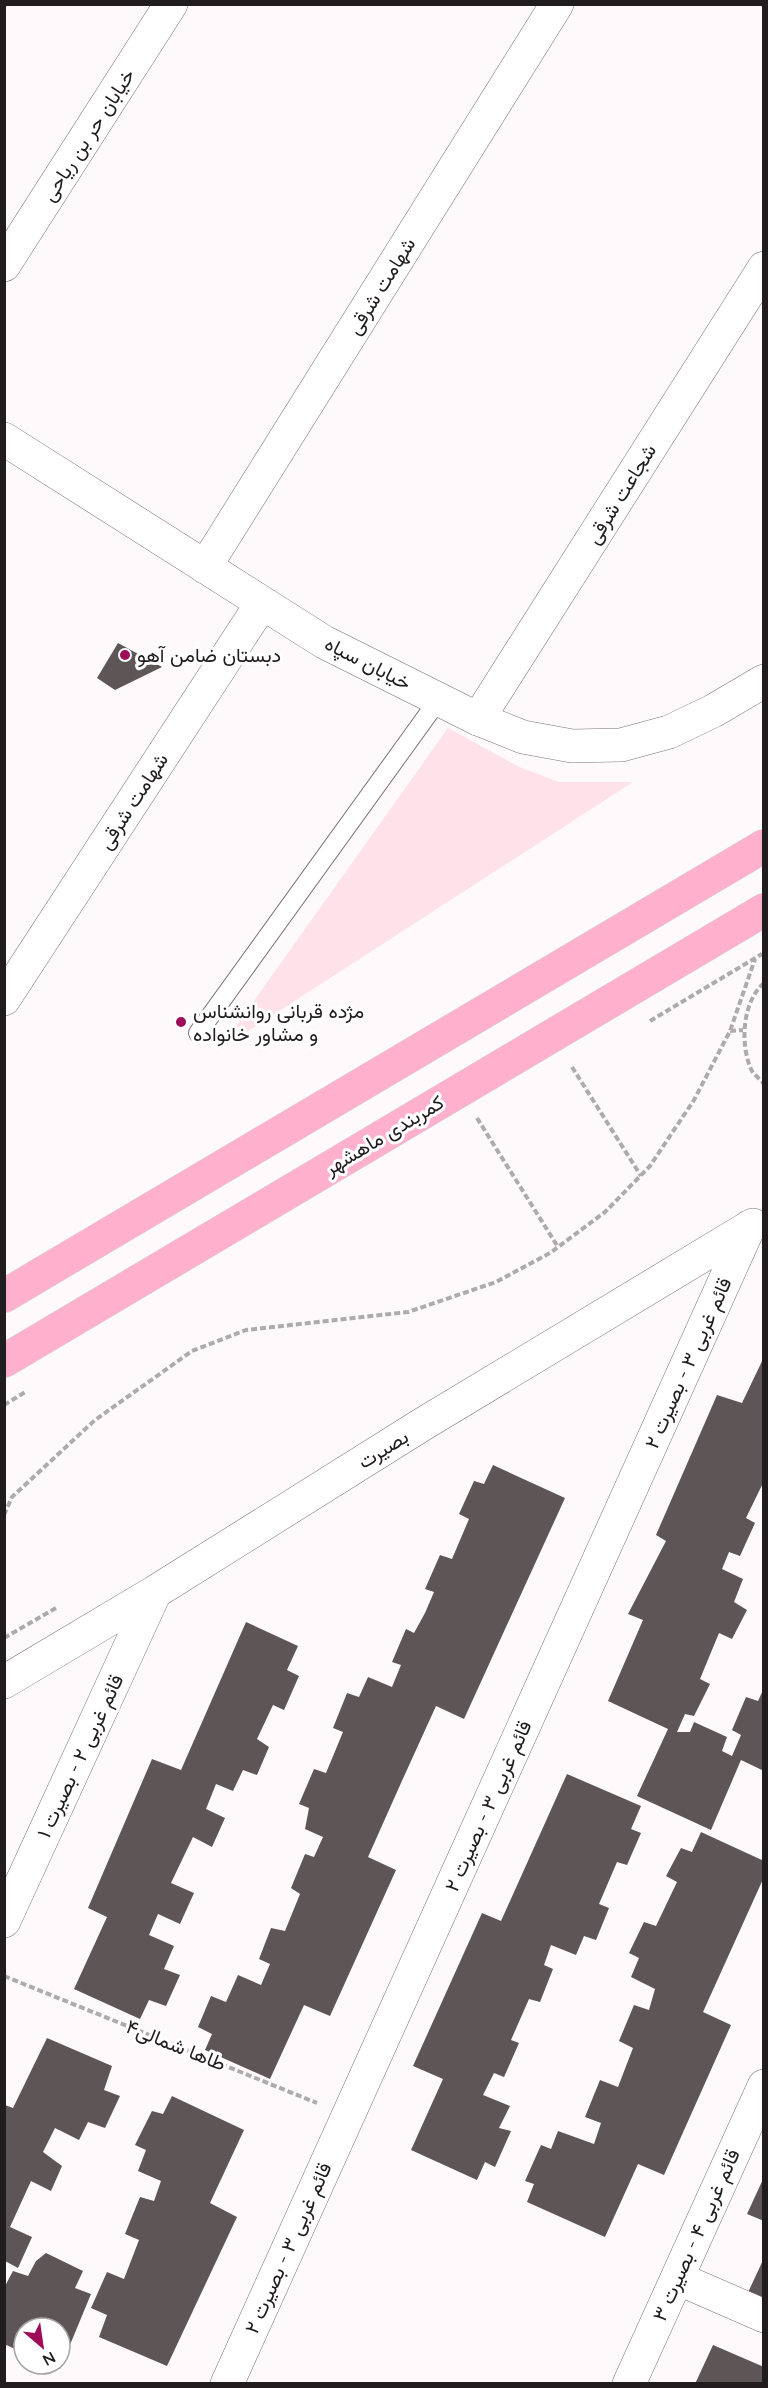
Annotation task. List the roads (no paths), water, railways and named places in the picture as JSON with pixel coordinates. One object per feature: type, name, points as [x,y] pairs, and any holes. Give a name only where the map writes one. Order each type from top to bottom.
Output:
[{"type":"main road","points":[[4,1296],[764,846]]},
{"type":"main road","name":"کمربندی ماهشهر","points":[[4,1361],[764,910]]},
{"type":"street","name":"خیابان حر بن ریاحی","points":[[4,265],[171,4]]},
{"type":"street","name":"شهامت شرقی","points":[[205,567],[557,4]]},
{"type":"street","name":"شجاعت شرقی","points":[[478,719],[764,268]]},
{"type":"street","name":"خیابان سپاه","points":[[4,439],[324,642],[478,719],[523,737],[572,746],[621,744],[669,732],[713,711],[764,681]]},
{"type":"street","name":"شهامت شرقی","points":[[4,999],[262,603]]},
{"type":"street","name":"بصیرت","points":[[4,1682],[155,1592],[423,1424],[756,1223]]},
{"type":"street","name":"قائم غربی ۳ - بصیرت ۲","points":[[226,2384],[756,1223]]},
{"type":"street","name":"قائم غربی ۲ - بصیرت ۱","points":[[4,1921],[155,1592]]},
{"type":"street","name":"قائم غربی ۴ - بصیرت ۳","points":[[629,2384],[764,2086]]},
{"type":"street","points":[[676,2278],[764,2316]]},
{"type":"lane","points":[[198,1033],[439,699]]},
{"type":"place","name":"دبستان ضامن آهو","points":[[125,655]]},
{"type":"place","name":"مژده قربانی روانشناس و مشاور خانواده","points":[[181,1022]]}]
